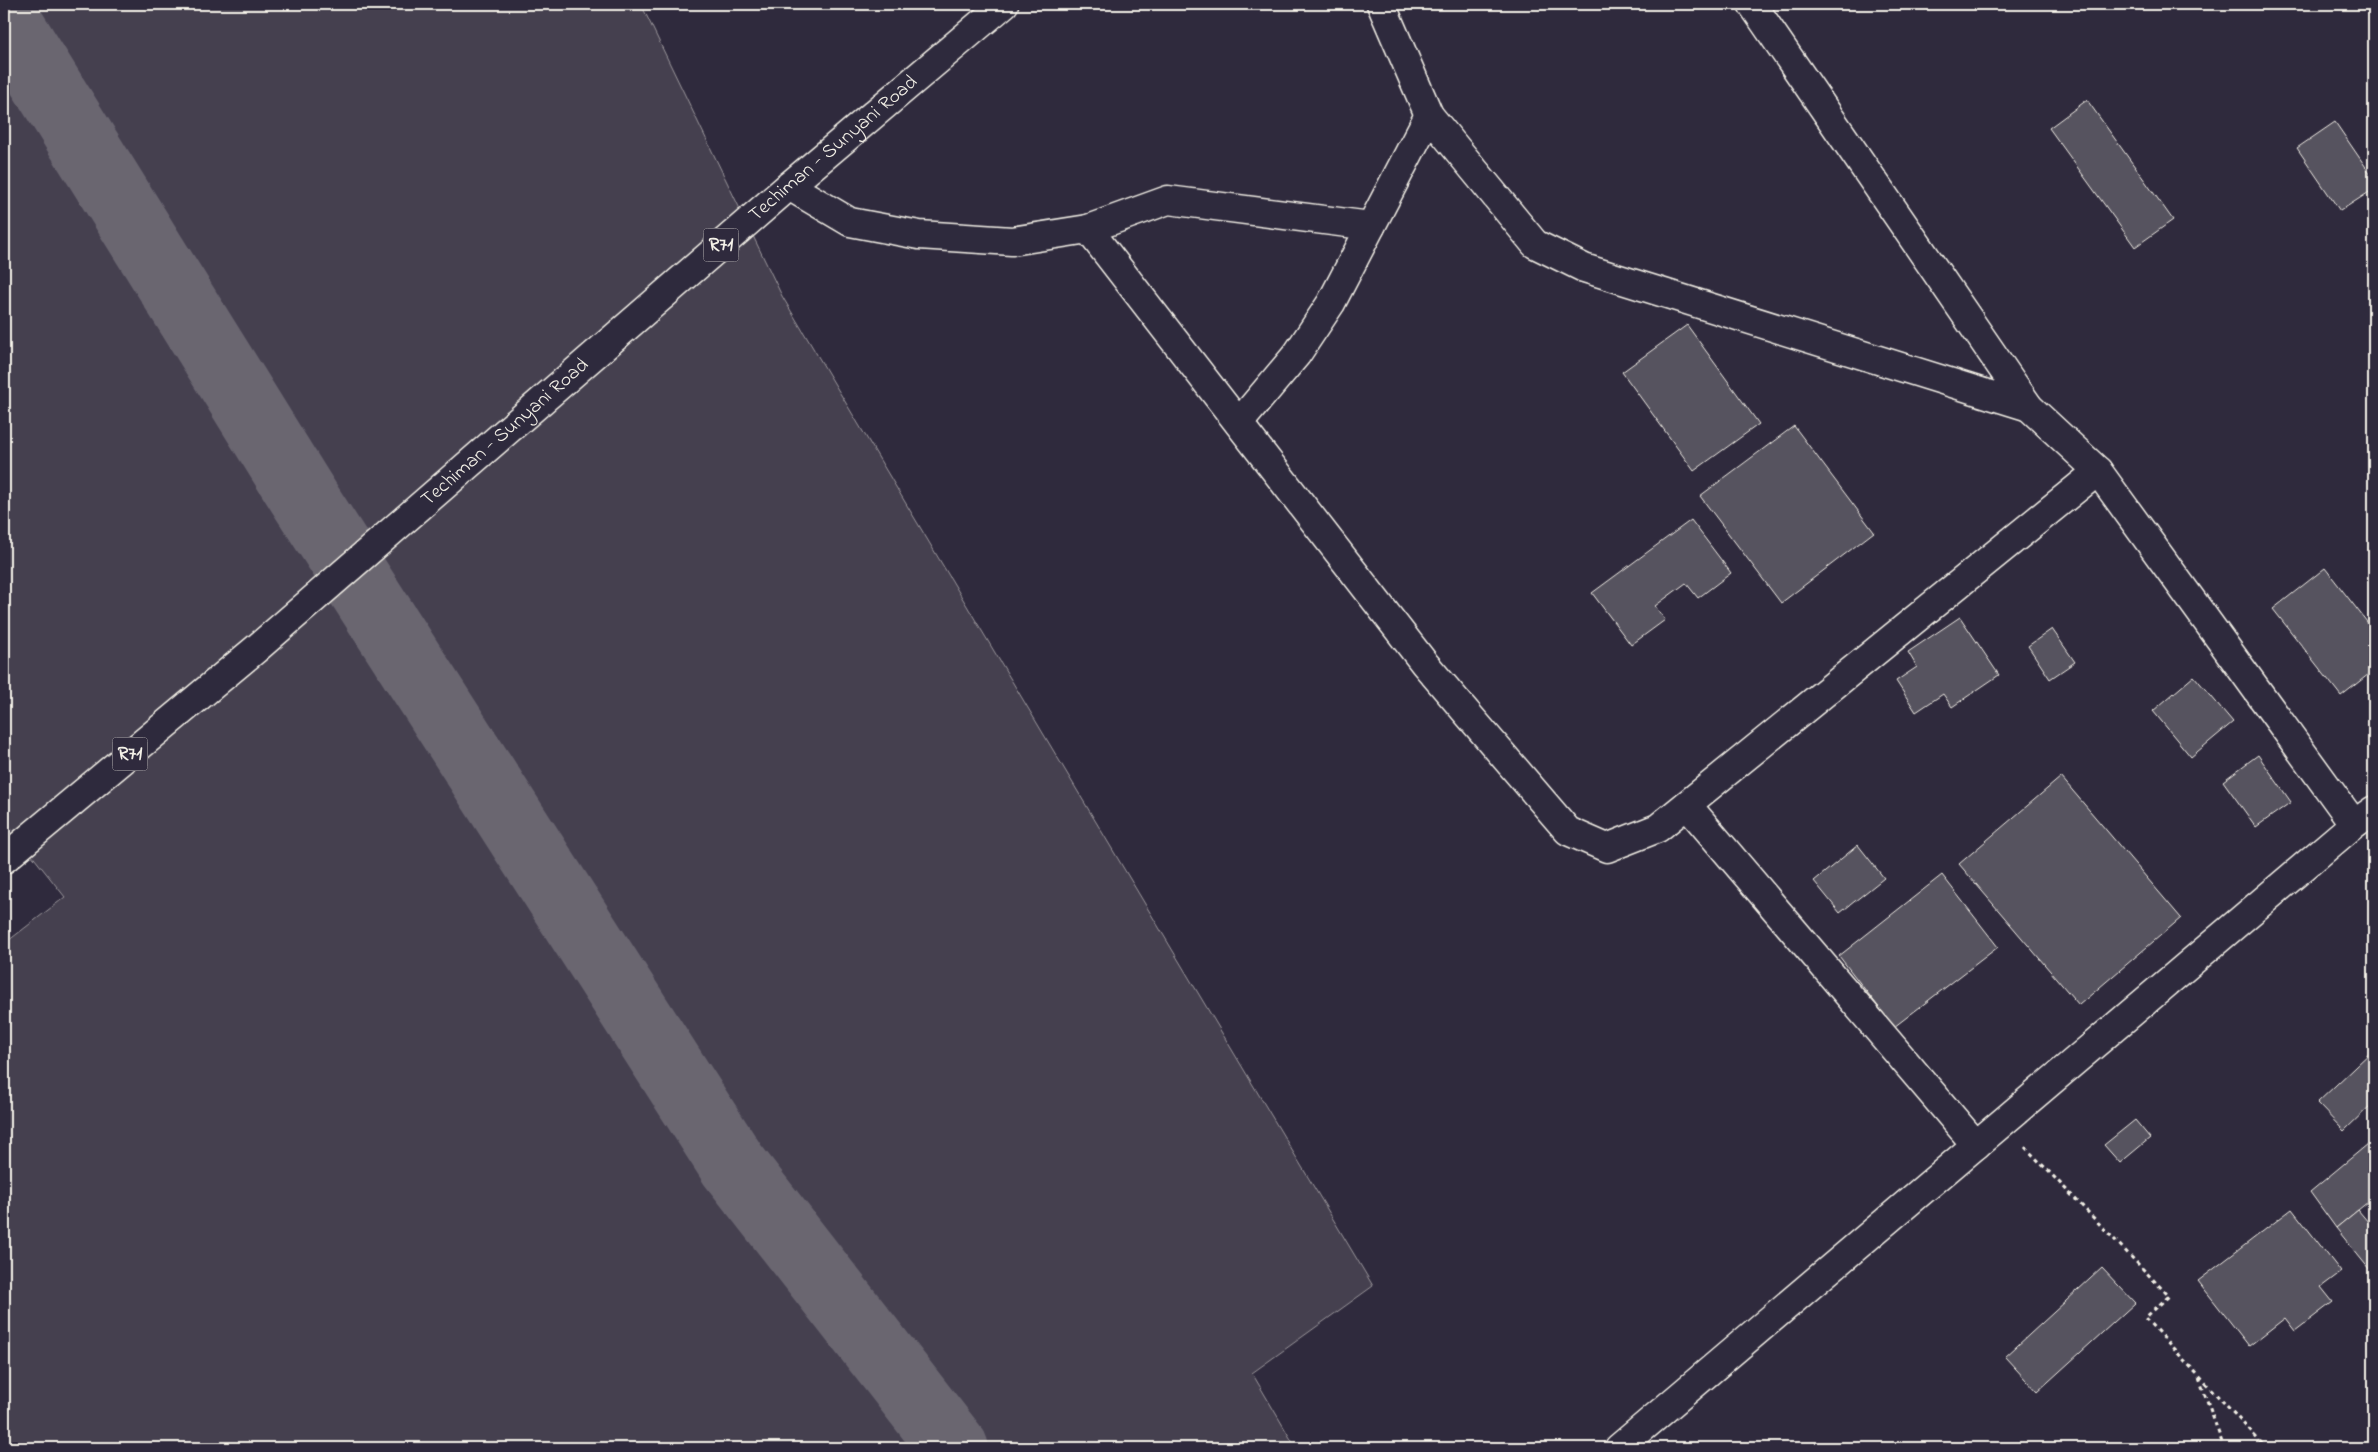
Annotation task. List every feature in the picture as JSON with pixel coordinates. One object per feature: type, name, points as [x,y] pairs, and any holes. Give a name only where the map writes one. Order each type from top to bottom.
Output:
[{"type":"street","name":"Techiman - Sunyani Road","points":[[7,850],[256,649],[789,186],[1004,4]]},
{"type":"street","points":[[1381,4],[1429,115],[1535,244],[1584,268],[2029,407]]},
{"type":"street","points":[[1619,1448],[2364,817],[2098,472],[2029,407],[1752,4]]},
{"type":"street","points":[[1239,423],[1298,354],[1331,303],[1429,115]]},
{"type":"street","points":[[789,186],[850,222],[919,235],[1012,241],[1088,229],[1168,200],[1371,226]]},
{"type":"street","points":[[1088,229],[1424,664],[1568,831],[1607,848],[1658,828],[2098,472]]},
{"type":"street","points":[[1687,805],[1976,1144]]},
{"type":"path","points":[[2002,1123],[2169,1296],[2146,1318],[2266,1448]]},
{"type":"path","points":[[2198,1375],[2224,1448]]},
{"type":"shaded area","points":[[4,4],[641,4],[782,296],[1373,1286],[1252,1373],[1296,1448],[4,1448],[4,944],[65,897],[4,820]]},
{"type":"building","points":[[2087,100],[2173,220],[2135,247],[2049,128]]},
{"type":"building","points":[[2335,122],[2374,179],[2374,189],[2340,211],[2297,148]]},
{"type":"building","points":[[1687,325],[1759,424],[1694,471],[1622,372]]},
{"type":"building","points":[[1794,426],[1874,532],[1781,603],[1700,496]]},
{"type":"building","points":[[1691,520],[1731,573],[1698,598],[1686,583],[1655,606],[1665,620],[1631,645],[1592,593]]},
{"type":"building","points":[[2325,568],[2374,631],[2374,670],[2341,696],[2273,609]]},
{"type":"building","points":[[1960,617],[1999,675],[1952,707],[1943,694],[1916,712],[1896,681],[1917,667],[1908,652]]},
{"type":"building","points":[[2052,629],[2075,662],[2050,679],[2028,646]]},
{"type":"building","points":[[2194,676],[2233,722],[2191,757],[2153,711]]},
{"type":"building","points":[[2258,755],[2291,802],[2256,827],[2223,781]]},
{"type":"building","points":[[2061,777],[2181,918],[2079,1005],[1959,864]]},
{"type":"building","points":[[1858,845],[1884,878],[1840,913],[1814,881]]},
{"type":"building","points":[[1942,875],[1998,947],[1894,1027],[1839,956]]},
{"type":"building","points":[[2374,1049],[2374,1102],[2344,1131],[2317,1103]]},
{"type":"building","points":[[2135,1120],[2150,1138],[2120,1163],[2104,1145]]},
{"type":"building","points":[[2374,1139],[2374,1197],[2336,1228],[2310,1192]]},
{"type":"building","points":[[2292,1209],[2341,1272],[2321,1287],[2333,1302],[2295,1331],[2285,1318],[2249,1346],[2198,1281]]},
{"type":"building","points":[[2358,1210],[2374,1229],[2374,1275],[2336,1228]]},
{"type":"building","points":[[2102,1268],[2135,1303],[2037,1392],[2005,1357]]},
{"type":"waterway","points":[[4,16],[301,493],[733,1165],[954,1448]]}]
